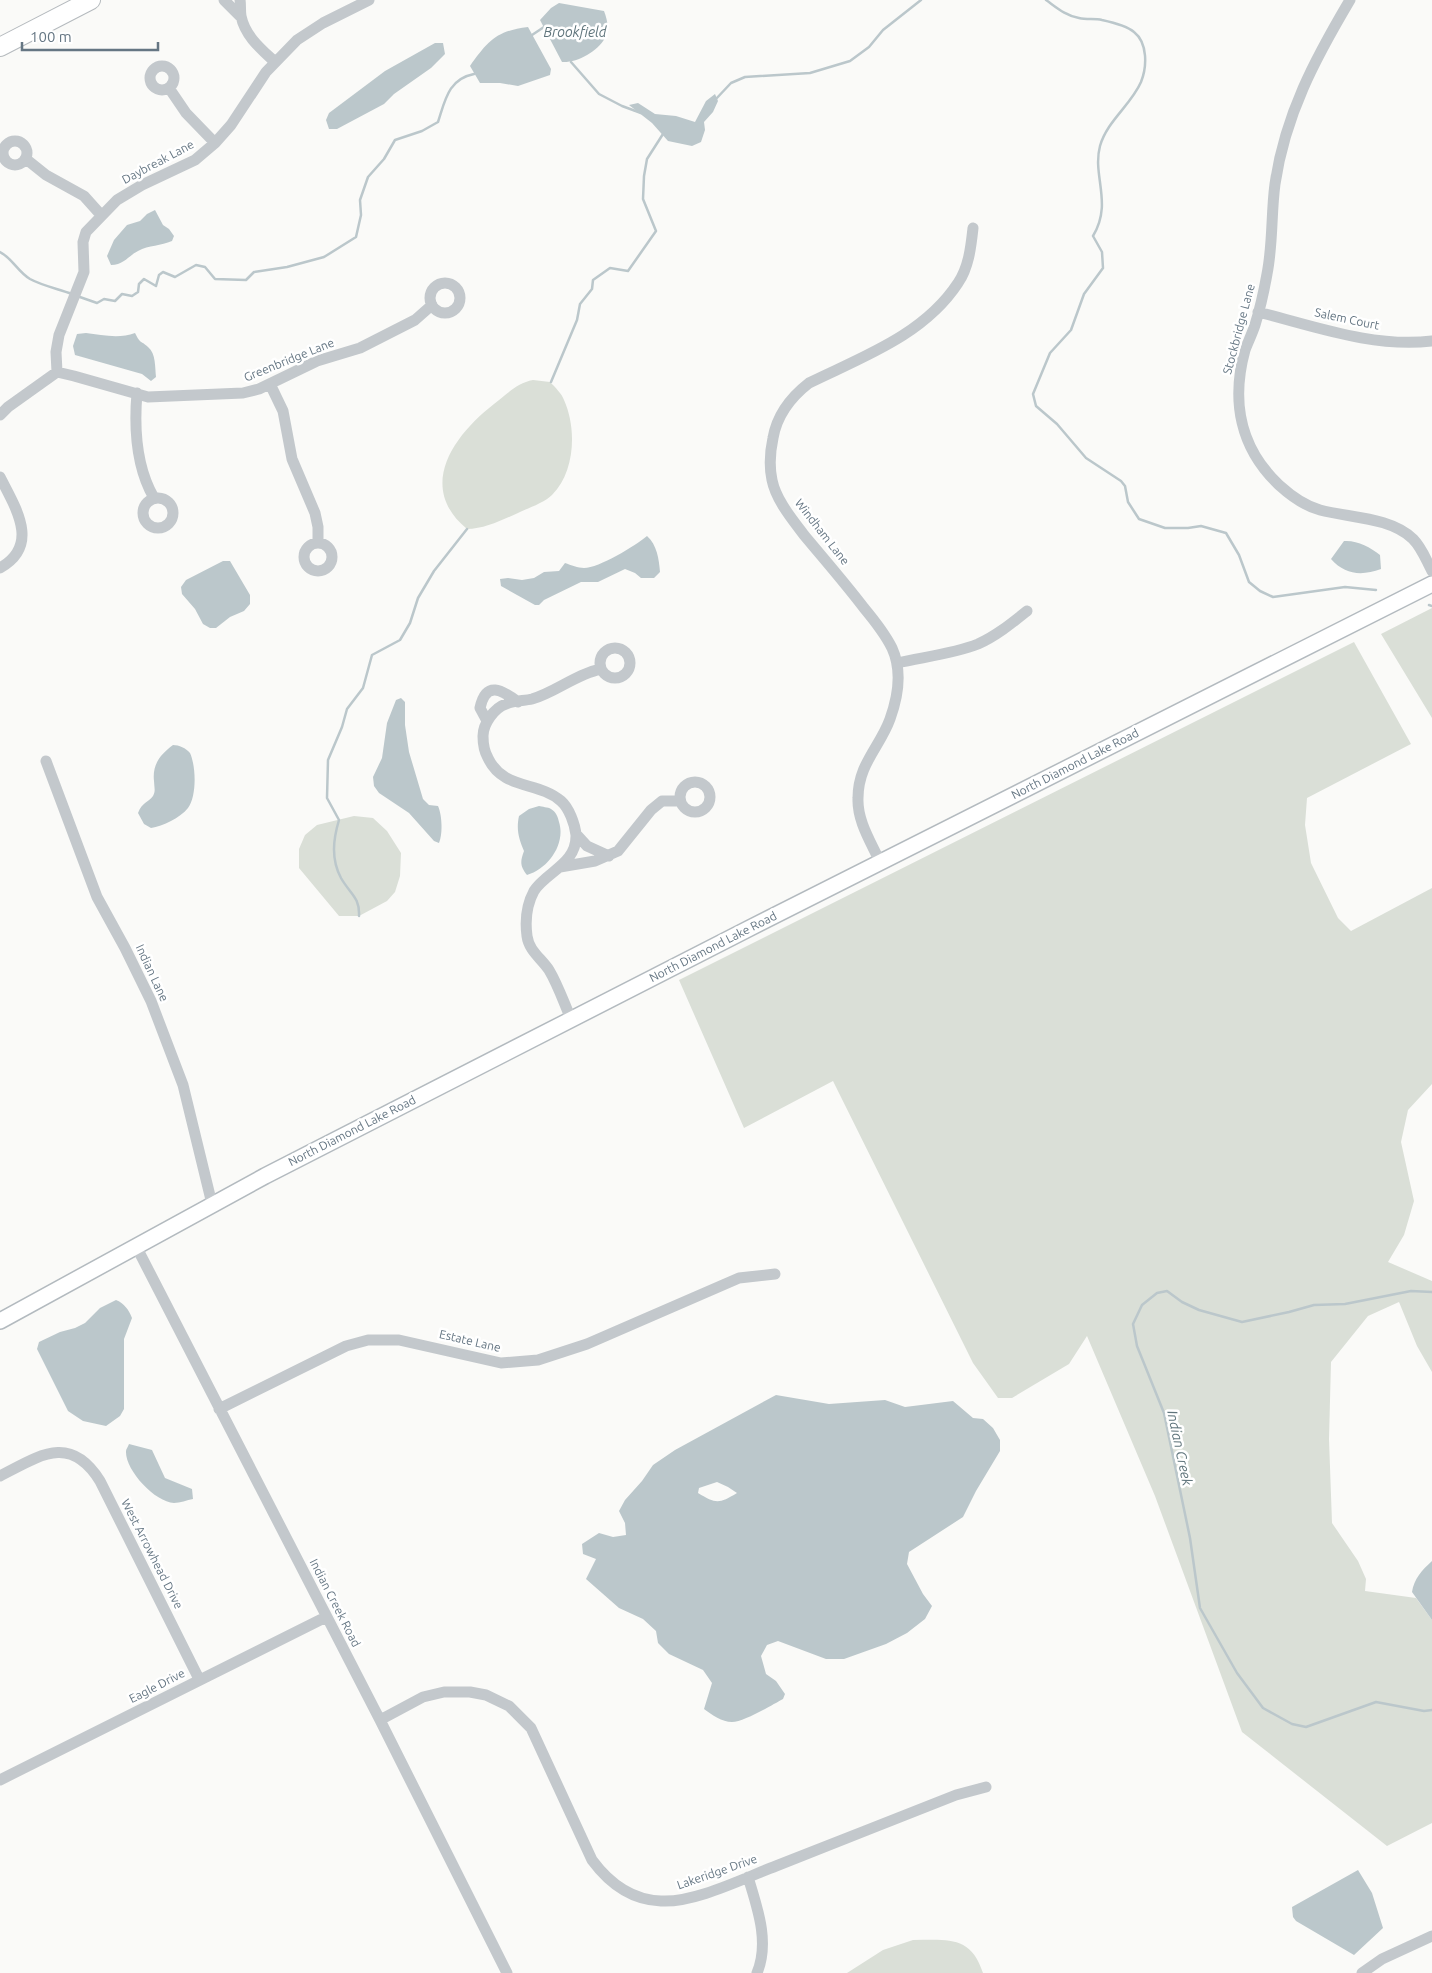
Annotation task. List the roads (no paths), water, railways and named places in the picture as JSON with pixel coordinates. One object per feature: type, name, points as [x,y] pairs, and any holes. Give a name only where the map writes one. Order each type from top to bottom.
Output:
[{"type":"main road","points":[[0,47],[91,0]]},
{"type":"street","points":[[224,0],[241,17]]},
{"type":"street","points":[[240,0],[241,17],[248,34],[257,46],[275,62]]},
{"type":"street","name":"Daybreak Lane","points":[[57,372],[56,352],[59,335],[84,272],[83,242],[86,232],[117,200],[142,185],[195,160],[215,143],[231,125],[262,78],[297,40],[324,23],[369,0]]},
{"type":"street","name":"Stockbridge Lane","points":[[1350,0],[1318,54],[1288,127],[1275,184],[1270,257],[1238,387],[1239,411],[1245,435],[1252,452],[1264,470],[1295,498],[1318,509],[1400,529],[1422,550],[1432,571]]},
{"type":"street","points":[[169,88],[186,113],[215,143]]},
{"type":"street","points":[[26,159],[46,175],[84,196],[101,215]]},
{"type":"street","name":"Windham Lane","points":[[880,862],[861,821],[858,810],[859,787],[862,772],[890,720],[897,687],[897,663],[892,648],[878,625],[792,520],[777,494],[772,480],[769,454],[779,418],[798,392],[809,383],[905,335],[937,308],[959,282],[970,255],[973,228]]},
{"type":"street","name":"Greenbridge Lane","points":[[57,372],[148,397],[243,393],[260,389],[317,361],[360,348],[414,320],[432,306]]},
{"type":"street","name":"Salem Court","points":[[1258,312],[1367,340],[1399,343],[1432,341]]},
{"type":"street","points":[[1,411],[57,372]]},
{"type":"street","points":[[270,384],[283,411],[292,459],[315,513],[318,527],[318,543]]},
{"type":"street","points":[[137,393],[135,419],[138,448],[147,486],[154,498]]},
{"type":"street","points":[[0,478],[21,518],[23,530],[18,550],[13,558],[0,568]]},
{"type":"street","name":"North Diamond Lake Road","points":[[0,1321],[212,1204],[880,862],[1432,584]]},
{"type":"street","points":[[897,663],[965,648],[979,643],[1005,628],[1027,611]]},
{"type":"street","points":[[572,1019],[548,970],[530,946],[527,935],[528,906],[535,890],[560,867],[575,844],[576,834],[569,812],[563,802],[553,795],[507,779],[496,772],[483,747],[483,734],[487,721],[505,704],[533,699],[588,672],[601,669]]},
{"type":"street","points":[[487,721],[480,708],[482,697],[489,692],[496,690],[504,692],[518,702]]},
{"type":"street","name":"Indian Lane","points":[[46,761],[97,897],[126,948],[149,997],[176,1068],[212,1204]]},
{"type":"street","points":[[560,867],[595,861],[618,851],[651,810],[662,801],[680,801]]},
{"type":"street","points":[[576,834],[587,846],[608,856]]},
{"type":"street","name":"Indian Creek Road","points":[[136,1246],[380,1720],[506,1973]]},
{"type":"street","name":"Estate Lane","points":[[219,1409],[346,1346],[368,1340],[412,1342],[501,1363],[538,1360],[587,1344],[739,1278],[775,1274]]},
{"type":"street","name":"West Arrowhead Drive","points":[[0,1476],[44,1454],[56,1452],[83,1460],[100,1481],[199,1679]]},
{"type":"street","name":"Eagle Drive","points":[[0,1780],[326,1617]]},
{"type":"street","name":"Lakeridge Drive","points":[[380,1720],[423,1698],[444,1692],[470,1692],[500,1701],[518,1714],[531,1728],[592,1860],[608,1879],[618,1887],[629,1894],[652,1900],[688,1898],[748,1877],[956,1795],[986,1787]]},
{"type":"street","points":[[748,1877],[760,1919],[762,1934],[762,1950],[757,1973]]},
{"type":"street","points":[[1362,1973],[1382,1959],[1432,1936]]},
{"type":"water","name":"Brookfield","points":[[559,3],[604,11],[608,24],[605,38],[597,48],[586,56],[574,61],[562,62],[540,20],[551,8]]},
{"type":"water","points":[[528,27],[551,69],[550,75],[518,86],[500,83],[480,83],[470,66],[482,50],[494,39],[508,31]]},
{"type":"water","points":[[435,43],[443,43],[445,54],[431,68],[394,94],[384,104],[337,129],[329,129],[326,120],[329,113],[385,71]]},
{"type":"water","points":[[715,94],[718,101],[713,112],[704,122],[705,130],[701,142],[692,146],[668,141],[652,123],[629,105],[638,103],[655,114],[676,116],[695,122],[706,101]]},
{"type":"water","points":[[155,210],[163,225],[174,236],[172,241],[142,249],[123,262],[111,265],[107,256],[114,240],[127,225],[140,221],[147,214]]},
{"type":"water","points":[[135,333],[140,341],[151,350],[155,361],[156,377],[151,381],[142,374],[75,355],[73,346],[77,334],[117,336]]},
{"type":"water","points":[[647,536],[657,552],[659,562],[660,572],[654,578],[641,578],[625,569],[598,582],[581,582],[544,600],[539,605],[535,605],[501,586],[500,579],[522,580],[534,578],[544,572],[559,571],[565,563],[577,567],[591,567],[626,551]]},
{"type":"water","points":[[1344,541],[1363,545],[1380,555],[1381,569],[1367,573],[1354,573],[1336,564],[1331,559]]},
{"type":"water","points":[[223,561],[230,561],[250,595],[250,604],[244,611],[230,617],[216,628],[210,628],[203,624],[195,609],[182,594],[181,587],[186,580]]},
{"type":"water","points":[[401,698],[405,702],[405,725],[409,752],[423,799],[429,805],[438,806],[441,819],[439,843],[434,841],[409,813],[379,793],[374,786],[373,777],[382,758],[387,723],[396,700]]},
{"type":"water","points":[[173,745],[182,747],[190,753],[194,773],[193,796],[188,808],[181,815],[151,828],[144,824],[138,813],[141,807],[154,794],[154,769],[158,760]]},
{"type":"water","points":[[539,806],[550,808],[555,813],[559,820],[560,839],[554,855],[542,867],[527,875],[521,864],[524,851],[518,834],[519,816],[529,809]]},
{"type":"water","points":[[116,1300],[126,1307],[132,1318],[124,1339],[124,1409],[120,1416],[106,1426],[83,1421],[68,1411],[37,1349],[39,1342],[85,1323],[100,1308]]},
{"type":"water","points":[[776,1395],[829,1404],[885,1400],[905,1407],[953,1401],[973,1418],[983,1419],[993,1428],[1000,1440],[1000,1451],[963,1517],[909,1552],[907,1564],[923,1594],[932,1606],[925,1619],[907,1633],[886,1644],[844,1659],[826,1659],[778,1641],[767,1645],[761,1656],[766,1674],[776,1681],[785,1694],[783,1699],[751,1716],[732,1722],[714,1716],[704,1709],[712,1683],[703,1670],[669,1654],[658,1643],[656,1631],[643,1619],[619,1608],[586,1579],[596,1559],[583,1554],[582,1544],[599,1533],[613,1537],[626,1535],[625,1523],[619,1511],[625,1500],[653,1465],[675,1450]],"holes":[[[717,1482],[737,1493],[721,1501],[714,1501],[698,1493],[699,1488]]]},
{"type":"water","points":[[129,1444],[152,1450],[165,1478],[192,1489],[193,1499],[174,1503],[158,1497],[150,1491],[142,1484],[130,1467],[126,1451]]},
{"type":"water","points":[[1432,1561],[1432,1620],[1412,1592],[1419,1575]]},
{"type":"water","points":[[1358,1870],[1372,1893],[1383,1928],[1354,1955],[1296,1921],[1293,1917],[1292,1907]]},
{"type":"waterway","points":[[715,100],[731,83],[745,77],[810,73],[850,61],[869,47],[883,30],[921,0]]},
{"type":"waterway","name":"Indian Creek","points":[[1046,0],[1061,11],[1074,17],[1102,20],[1119,24],[1131,30],[1142,42],[1145,62],[1143,76],[1137,90],[1113,121],[1100,146],[1098,168],[1102,201],[1099,224],[1093,236],[1102,252],[1103,268],[1084,294],[1071,330],[1050,353],[1033,394],[1036,406],[1057,424],[1086,458],[1121,481],[1125,486],[1128,502],[1139,519],[1165,528],[1201,526],[1226,533],[1239,555],[1249,582],[1260,591],[1273,597],[1345,587],[1376,590]]},
{"type":"waterway","points":[[532,35],[544,27]]},
{"type":"waterway","points":[[571,62],[599,94],[641,113]]},
{"type":"waterway","points":[[77,296],[97,303],[104,299],[115,301],[122,294],[132,296],[138,292],[139,284],[144,279],[156,286],[159,275],[163,272],[175,277],[196,265],[205,267],[215,279],[246,280],[254,272],[287,267],[324,257],[356,237],[361,215],[360,200],[368,177],[384,159],[395,140],[422,131],[438,122],[453,86],[458,81],[474,74]]},
{"type":"waterway","points":[[551,382],[577,320],[580,304],[592,289],[593,280],[610,268],[628,271],[656,231],[643,199],[644,176],[647,159],[663,134]]},
{"type":"waterway","points":[[0,252],[30,279],[72,294]]},
{"type":"waterway","points":[[359,916],[358,904],[341,878],[334,857],[334,842],[339,820],[327,798],[328,760],[342,727],[347,709],[363,688],[372,655],[400,640],[410,623],[418,598],[434,571],[467,529]]},
{"type":"waterway","name":"Indian Creek","points":[[1432,1292],[1411,1291],[1345,1304],[1314,1305],[1242,1322],[1199,1310],[1182,1302],[1167,1291],[1157,1293],[1142,1305],[1133,1324],[1137,1346],[1164,1413],[1190,1538],[1200,1608],[1237,1673],[1263,1708],[1292,1724],[1306,1727],[1376,1702],[1424,1711],[1432,1710]]}]
